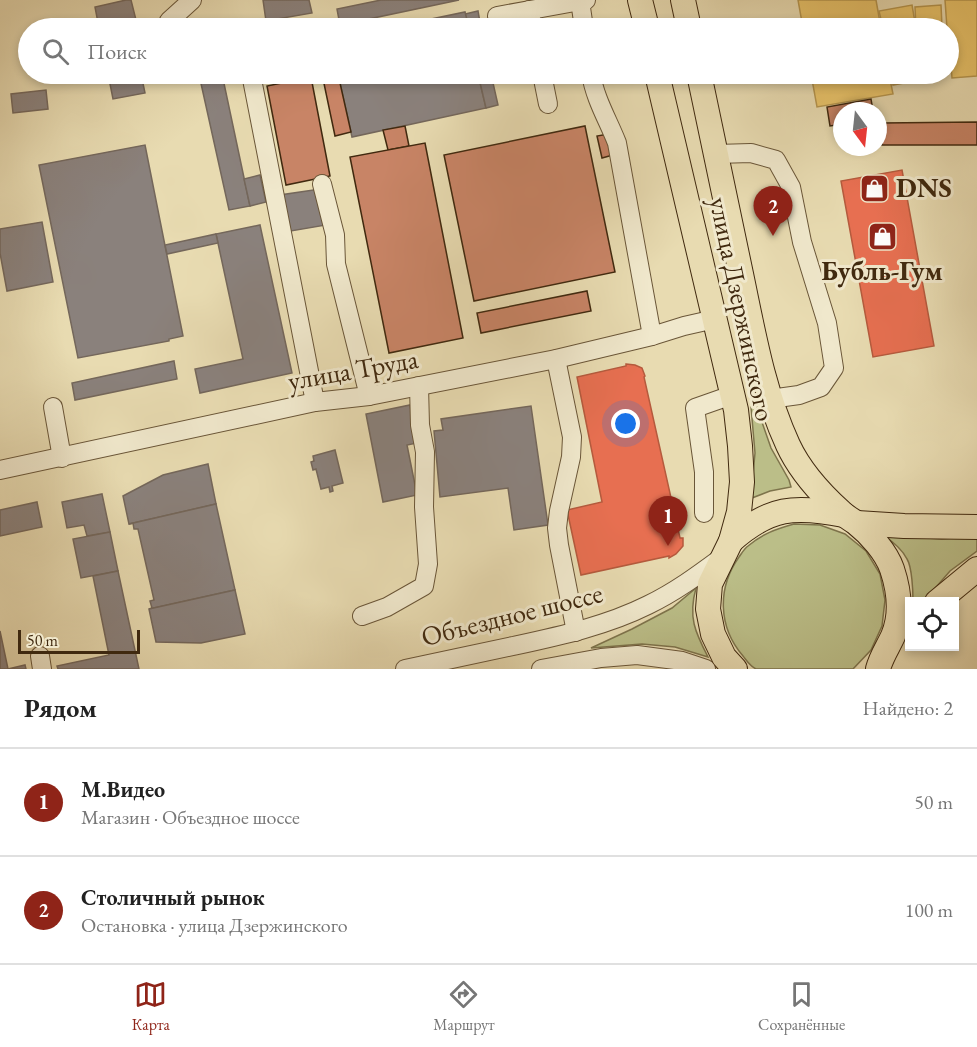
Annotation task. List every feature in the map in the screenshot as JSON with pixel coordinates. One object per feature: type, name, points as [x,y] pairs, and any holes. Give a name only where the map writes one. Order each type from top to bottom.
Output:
[{"type":"main road","points":[[640,0],[644,18]]},
{"type":"main road","points":[[683,0],[687,18]]},
{"type":"main road","name":"улица Дзержинского","points":[[659,84],[732,395],[740,446],[742,482],[739,512],[727,549],[710,584],[708,609],[713,634],[724,657],[735,669]]},
{"type":"main road","name":"улица Дзержинского","points":[[701,84],[753,331],[777,420],[789,448],[804,472],[819,491],[877,543],[891,567],[898,593],[897,620],[893,635],[876,666]]},
{"type":"main road","points":[[727,549],[747,527],[770,515],[793,509],[818,510],[850,519],[903,526],[977,527]]},
{"type":"main road","points":[[944,597],[977,569]]},
{"type":"main road","points":[[876,666],[905,634]]},
{"type":"street","points":[[172,18],[192,0]]},
{"type":"street","points":[[497,16],[583,1],[584,18]]},
{"type":"street","points":[[529,10],[531,18]]},
{"type":"street","points":[[253,84],[315,402]]},
{"type":"street","points":[[544,84],[548,104]]},
{"type":"street","points":[[593,84],[617,143],[652,336]]},
{"type":"street","points":[[716,154],[751,153],[776,160],[791,187],[802,242],[826,323],[834,368],[821,387],[799,395],[770,399]]},
{"type":"street","points":[[322,184],[335,235],[336,264],[369,396]]},
{"type":"street","name":"улица Труда","points":[[0,470],[315,402],[369,396],[555,359],[715,319]]},
{"type":"street","points":[[555,359],[572,437],[571,457],[557,528],[576,632]]},
{"type":"street","points":[[363,616],[387,607],[424,586],[428,564],[419,386]]},
{"type":"street","points":[[704,513],[704,472],[695,408],[732,395]]},
{"type":"street","points":[[53,408],[62,458]]},
{"type":"street","name":"Объездное шоссе","points":[[405,669],[576,632],[614,619],[647,605],[684,585],[727,549]]},
{"type":"street","points":[[541,669],[602,663],[637,656],[682,661],[706,669]]},
{"type":"green space","points":[[756,405],[771,448],[791,487],[770,491],[752,498],[755,453],[751,407]]},
{"type":"green space","points":[[794,524],[820,525],[845,534],[866,551],[880,574],[885,600],[882,626],[871,650],[853,669],[756,669],[743,656],[729,633],[723,607],[724,594],[727,581],[739,557],[759,538]]},
{"type":"green space","points":[[883,535],[942,539],[977,536],[977,551],[950,571],[927,597],[913,597],[909,563],[905,555]]},
{"type":"green space","points":[[696,588],[693,608],[694,624],[708,657],[675,647],[642,644],[591,648],[672,608]]},
{"type":"building: Жильё","points":[[798,0],[876,0],[879,18],[801,18]]},
{"type":"building: Жильё","points":[[945,0],[977,0],[977,76],[959,77],[959,18],[946,18]]},
{"type":"building: Жильё","points":[[912,5],[914,18],[881,18],[879,11]]},
{"type":"building: Жильё","points":[[941,5],[942,18],[916,18],[915,7]]},
{"type":"building: Жильё","points":[[813,84],[891,84],[893,94],[833,102],[833,104],[817,107]]},
{"type":"building: Торговля","points":[[902,170],[934,346],[873,357],[841,181]]},
{"type":"building: Торговля","points":[[626,364],[642,368],[645,376],[683,546],[669,558],[669,556],[581,575],[567,510],[602,502],[577,377],[626,366]]},
{"type":"building: Промзона","points":[[131,0],[136,18],[97,18],[95,7]]},
{"type":"building: Промзона","points":[[263,0],[309,0],[312,13],[283,18],[266,18]]},
{"type":"building: Промзона","points":[[381,0],[459,0],[373,18],[339,18],[337,9]]},
{"type":"building: Промзона","points":[[478,11],[479,18],[466,18],[465,14]]},
{"type":"building: Промзона","points":[[465,12],[466,18],[436,18]]},
{"type":"building: Промзона","points":[[110,84],[143,84],[145,93],[113,99]]},
{"type":"building: Промзона","points":[[201,84],[224,84],[250,206],[229,210]]},
{"type":"building: Промзона","points":[[340,84],[480,84],[486,108],[352,137]]},
{"type":"building: Промзона","points":[[480,84],[493,84],[498,105],[486,108]]},
{"type":"building: Промзона","points":[[46,90],[48,109],[13,113],[11,94]]},
{"type":"building: Промзона","points":[[145,145],[183,336],[169,339],[169,341],[78,358],[39,165]]},
{"type":"building: Промзона","points":[[260,175],[266,202],[250,206],[244,179]]},
{"type":"building: Промзона","points":[[320,189],[326,225],[285,232],[280,195]]},
{"type":"building: Промзона","points":[[42,222],[53,282],[7,291],[0,253],[0,229]]},
{"type":"building: Промзона","points":[[260,225],[292,373],[200,393],[195,369],[243,359],[216,234]]},
{"type":"building: Промзона","points":[[216,234],[218,243],[167,254],[165,245]]},
{"type":"building: Промзона","points":[[174,361],[177,379],[75,400],[72,383]]},
{"type":"building: Промзона","points":[[410,405],[417,443],[407,445],[417,495],[383,502],[366,414]]},
{"type":"building: Промзона","points":[[531,406],[548,525],[514,530],[508,488],[440,497],[434,431],[443,430],[441,419]]},
{"type":"building: Промзона","points":[[335,450],[343,483],[332,486],[333,491],[330,492],[329,487],[321,489],[316,469],[313,470],[311,462],[314,461],[313,456]]},
{"type":"building: Промзона","points":[[208,464],[216,504],[129,524],[123,496],[163,475]]},
{"type":"building: Промзона","points":[[102,494],[110,532],[87,536],[84,525],[67,528],[62,502]]},
{"type":"building: Промзона","points":[[37,502],[42,527],[0,536],[0,510]]},
{"type":"building: Промзона","points":[[216,504],[235,590],[149,609],[152,608],[150,601],[154,600],[138,529],[134,529],[133,523]]},
{"type":"building: Промзона","points":[[110,532],[118,571],[81,578],[73,539]]},
{"type":"building: Промзона","points":[[118,571],[139,669],[58,669],[57,666],[109,655],[93,576]]},
{"type":"building: Промзона","points":[[235,590],[245,634],[201,643],[156,642],[149,609]]},
{"type":"building: Промзона","points":[[0,631],[8,669],[0,669]]},
{"type":"building: Промзона","points":[[25,665],[26,669],[8,669]]},
{"type":"building: Прочее","points":[[312,84],[330,176],[286,185],[267,86]]},
{"type":"building: Прочее","points":[[324,84],[340,84],[351,132],[335,136]]},
{"type":"building: Прочее","points":[[871,99],[872,102],[854,102]]},
{"type":"building: Прочее","points":[[833,106],[833,126],[830,126],[827,107]]},
{"type":"building: Прочее","points":[[977,122],[977,145],[887,145],[887,123]]},
{"type":"building: Прочее","points":[[405,126],[409,146],[388,150],[383,130]]},
{"type":"building: Прочее","points":[[585,126],[615,272],[474,301],[444,155]]},
{"type":"building: Прочее","points":[[608,134],[613,155],[602,158],[597,136]]},
{"type":"building: Прочее","points":[[425,143],[463,338],[389,353],[350,157]]},
{"type":"building: Прочее","points":[[587,291],[591,311],[481,333],[477,313]]},
{"type":"place","name":"DNS","points":[[875,188]]},
{"type":"place","name":"Столичный рынок","points":[[773,236]]},
{"type":"place","name":"Бубль-Гум","points":[[882,236]]},
{"type":"place","name":"М.Видео","points":[[668,546]]}]
